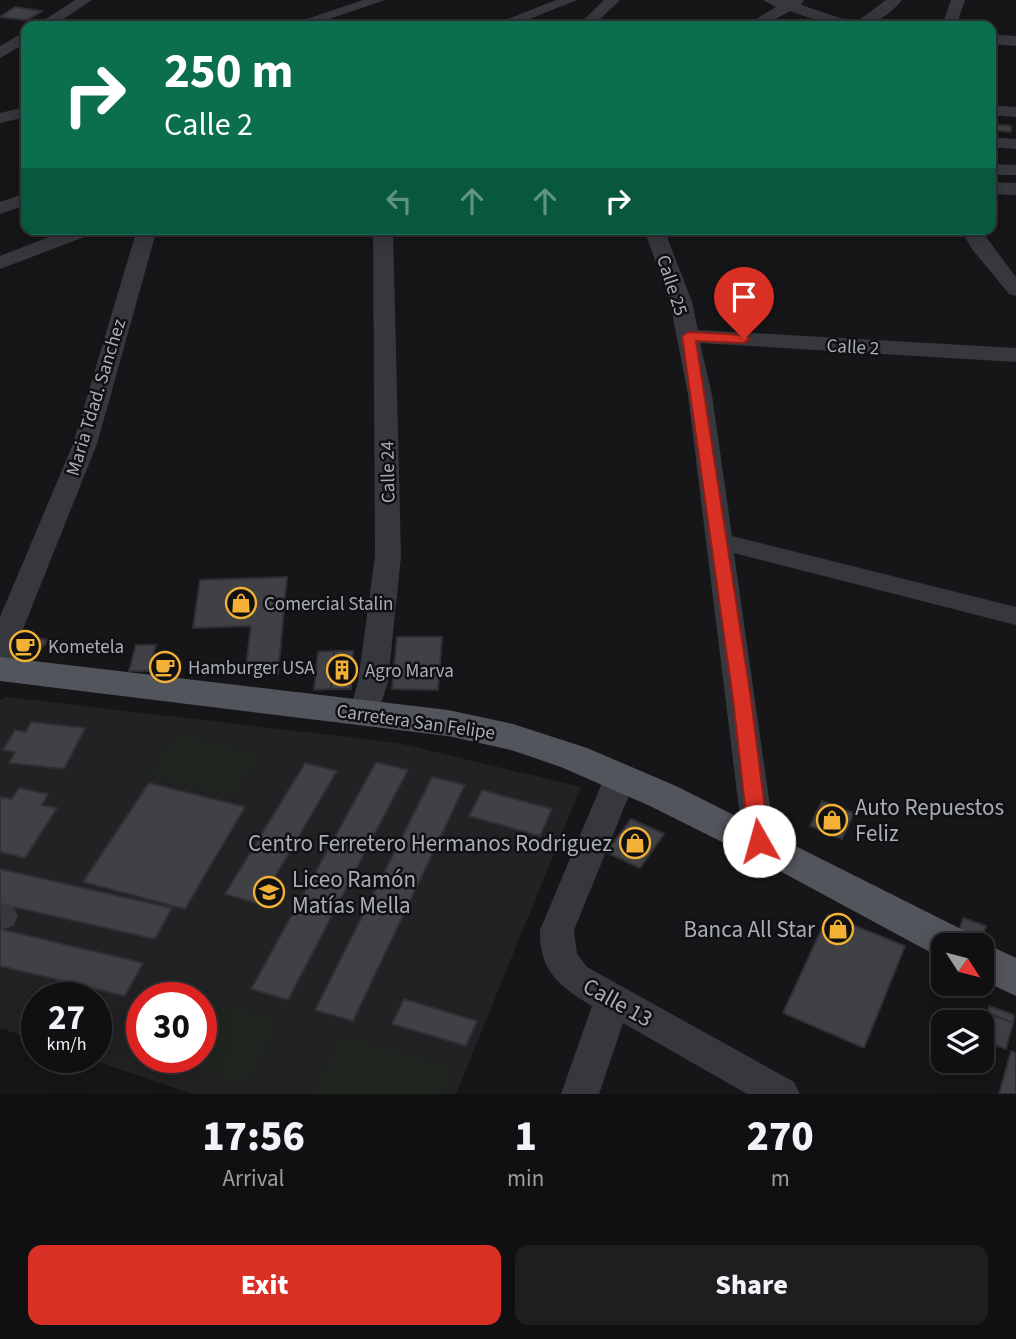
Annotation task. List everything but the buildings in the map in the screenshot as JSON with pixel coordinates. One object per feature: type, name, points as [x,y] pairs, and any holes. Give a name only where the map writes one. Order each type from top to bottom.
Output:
[{"type":"main road","name":"Carretera San Felipe","points":[[1,655],[364,713],[503,732],[563,751],[621,776],[759,841],[932,933]]},
{"type":"main road","points":[[994,966],[1016,978]]},
{"type":"street","points":[[51,21],[85,0]]},
{"type":"street","points":[[590,21],[613,0]]},
{"type":"street","points":[[770,0],[793,3],[838,21]]},
{"type":"street","points":[[867,21],[894,0]]},
{"type":"street","points":[[951,21],[957,0]]},
{"type":"street","points":[[310,21],[375,1]]},
{"type":"street","points":[[511,21],[563,1]]},
{"type":"street","points":[[761,21],[793,3]]},
{"type":"street","points":[[0,53],[21,39]]},
{"type":"street","points":[[996,39],[1016,41]]},
{"type":"street","points":[[996,110],[1016,112]]},
{"type":"street","points":[[0,118],[21,113]]},
{"type":"street","points":[[996,142],[1016,144]]},
{"type":"street","points":[[996,169],[1016,170]]},
{"type":"street","points":[[996,188],[1016,190]]},
{"type":"street","points":[[0,208],[21,200]]},
{"type":"street","points":[[0,263],[72,235]]},
{"type":"street","name":"Maria Tdad. Sanchez","points":[[1,655],[85,444],[144,235]]},
{"type":"street","name":"Calle 24","points":[[364,713],[373,682],[388,556],[383,235]]},
{"type":"street","name":"Calle 25","points":[[656,235],[681,302],[689,336],[742,699],[759,841]]},
{"type":"street","points":[[973,235],[1016,290]]},
{"type":"street","name":"Calle 2","points":[[689,336],[1016,355]]},
{"type":"street","points":[[719,541],[1016,616]]},
{"type":"street","name":"Calle 13","points":[[621,776],[557,930],[556,949],[562,962],[575,978],[781,1094]]},
{"type":"street","points":[[580,1094],[613,998]]},
{"type":"shaded area","name":"Liceo Ramón Matías Mella","points":[[7,697],[398,743],[581,787],[456,1094],[192,1094],[131,1073],[217,1073],[217,982],[126,982],[126,1071],[112,1067],[112,982],[21,982],[21,1035],[0,1028],[0,700]]},
{"type":"shaded area","points":[[176,734],[260,754],[234,796],[149,775]]},
{"type":"shaded area","points":[[217,1004],[279,1022],[247,1083],[214,1073],[217,1073]]},
{"type":"shaded area","points":[[342,1036],[452,1068],[441,1094],[315,1094]]},
{"type":"place","name":"Comercial Stalin","points":[[241,603]]},
{"type":"place","name":"Kometela","points":[[25,646]]},
{"type":"place","name":"Hamburger USA","points":[[165,667]]},
{"type":"place","name":"Agro Marva","points":[[342,670]]},
{"type":"place","name":"Auto Repuestos Feliz","points":[[832,820]]},
{"type":"place","name":"Centro Ferretero Hermanos Rodriguez","points":[[635,843]]},
{"type":"place","name":"Liceo Ramón Matías Mella","points":[[269,892]]},
{"type":"place","name":"Banca All Star","points":[[838,929]]},
{"type":"route","points":[[744,339],[689,336],[700,395],[707,464],[742,699],[759,841]]}]
